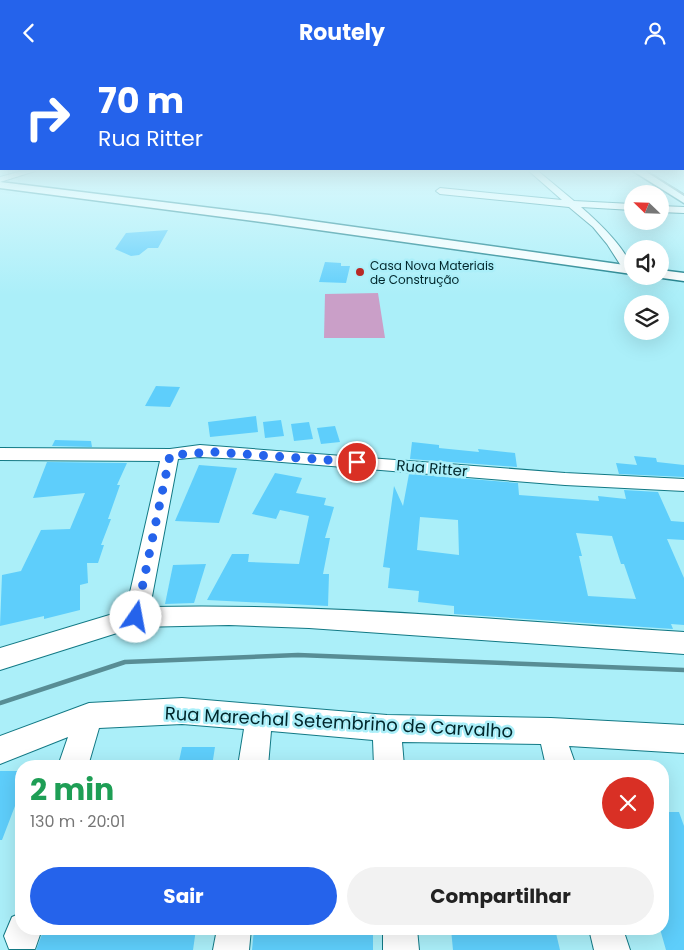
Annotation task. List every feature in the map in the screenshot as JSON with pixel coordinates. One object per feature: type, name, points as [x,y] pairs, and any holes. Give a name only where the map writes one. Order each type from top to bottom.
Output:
[{"type":"street","points":[[216,212],[624,269]]},
{"type":"street","points":[[580,212],[606,236],[624,260]]},
{"type":"street","points":[[669,275],[684,277]]},
{"type":"street","name":"Rua Ritter","points":[[0,455],[170,455],[200,451],[565,479],[684,485]]},
{"type":"street","points":[[136,617],[170,455]]},
{"type":"street","points":[[0,659],[136,617],[228,615],[309,618],[684,643]]},
{"type":"street","name":"Rua Marechal Setembrino de Carvalho","points":[[0,750],[89,716],[182,711],[387,728],[551,731],[684,739]]},
{"type":"street","points":[[76,760],[89,716]]},
{"type":"street","points":[[254,760],[259,718]]},
{"type":"street","points":[[387,728],[389,760]]},
{"type":"street","points":[[551,731],[559,760]]},
{"type":"street","points":[[231,950],[233,935]]},
{"type":"street","points":[[400,935],[401,950]]},
{"type":"street","points":[[608,935],[612,950]]},
{"type":"shaded area","points":[[378,293],[385,338],[324,338],[325,294]]},
{"type":"building","points":[[168,230],[158,248],[148,248],[139,255],[131,256],[115,249],[126,233]]},
{"type":"building","points":[[325,262],[341,263],[341,266],[350,266],[346,283],[319,282]]},
{"type":"building","points":[[156,386],[180,387],[170,407],[145,406]]},
{"type":"building","points":[[256,416],[258,432],[210,437],[208,422]]},
{"type":"building","points":[[281,420],[284,436],[265,438],[263,422]]},
{"type":"building","points":[[309,422],[313,439],[294,441],[291,424]]},
{"type":"building","points":[[335,426],[340,442],[321,444],[317,428]]},
{"type":"building","points":[[55,440],[91,441],[92,447],[52,446]]},
{"type":"building","points":[[412,442],[439,445],[439,448],[479,452],[478,449],[515,453],[517,467],[410,459]]},
{"type":"building","points":[[634,456],[656,458],[657,462],[684,465],[684,477],[619,474],[616,463],[637,465]]},
{"type":"building","points":[[47,462],[127,463],[117,485],[120,485],[108,519],[111,519],[101,545],[104,545],[98,563],[87,563],[88,583],[80,585],[80,610],[44,619],[44,616],[0,626],[2,575],[21,571],[41,530],[70,529],[85,493],[33,498]]},
{"type":"building","points":[[199,465],[237,468],[219,523],[175,521]]},
{"type":"building","points":[[275,473],[302,478],[296,493],[326,498],[324,505],[334,507],[325,538],[330,538],[323,574],[329,574],[328,606],[207,600],[232,554],[249,554],[248,562],[299,564],[309,516],[280,510],[276,519],[252,514]]},
{"type":"building","points":[[409,474],[518,483],[519,495],[599,501],[598,496],[626,499],[624,490],[658,492],[671,521],[684,522],[684,540],[667,539],[684,578],[684,625],[671,624],[673,629],[454,614],[454,606],[418,602],[419,591],[388,588],[390,568],[383,567],[394,486],[403,506]],"holes":[[[420,517],[458,520],[459,555],[417,550]],[[576,533],[612,536],[621,564],[624,564],[636,599],[588,596],[579,556],[582,556]]]},
{"type":"building","points":[[206,564],[194,603],[165,604],[173,565]]},
{"type":"building","points":[[182,747],[215,747],[213,760],[179,760]]},
{"type":"building","points":[[0,771],[15,771],[15,806],[2,840],[0,840]]},
{"type":"building","points":[[669,812],[679,812],[684,826],[684,950],[666,950],[662,935],[669,935]]},
{"type":"building","points":[[42,935],[195,935],[193,950],[36,950]]},
{"type":"building","points":[[253,935],[373,935],[373,950],[252,950]]},
{"type":"building","points":[[452,935],[556,935],[560,950],[453,950]]},
{"type":"railway","points":[[0,703],[125,662],[298,655],[684,670]]},
{"type":"place","name":"Casa Nova Materiais de Construção","points":[[360,272]]},
{"type":"route","points":[[136,617],[170,455],[200,451],[357,462]]}]
